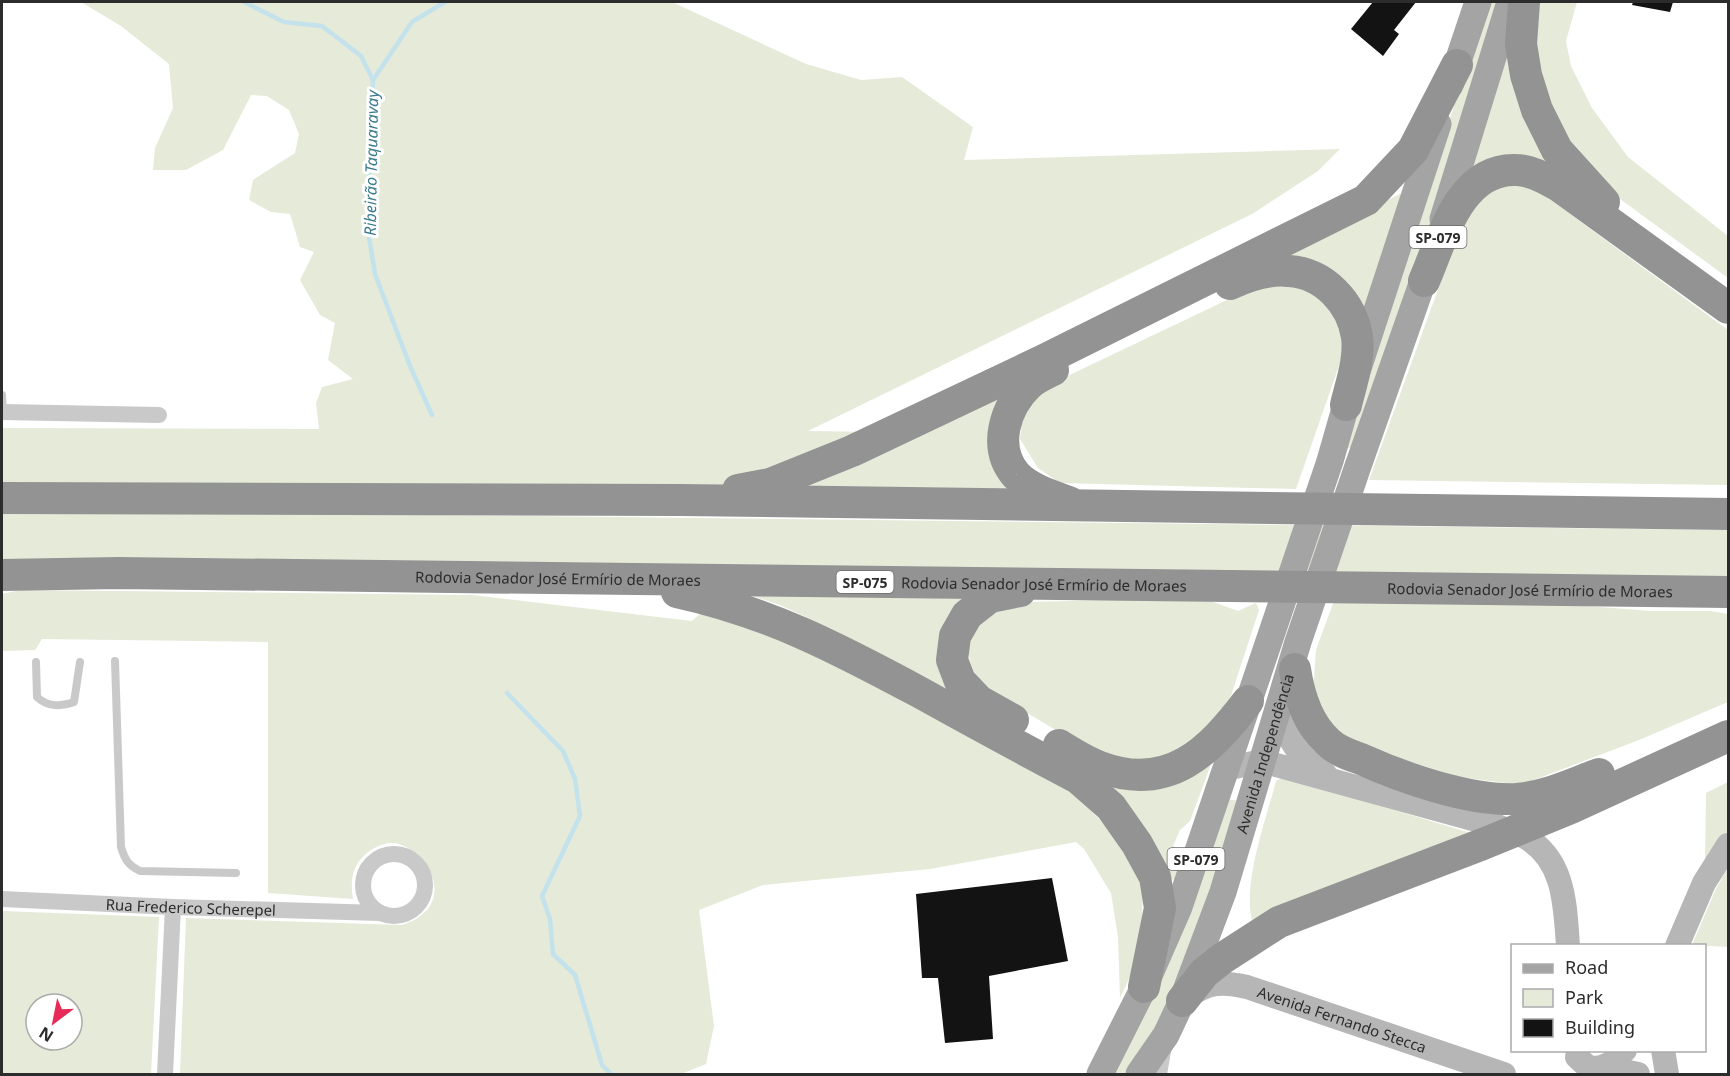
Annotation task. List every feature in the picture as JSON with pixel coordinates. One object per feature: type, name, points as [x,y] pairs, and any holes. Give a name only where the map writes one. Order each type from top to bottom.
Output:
[{"type":"highway","points":[[1524,2],[1521,44],[1526,75],[1538,110],[1557,150],[1600,199],[1675,260],[1728,298]]},
{"type":"highway","points":[[680,500],[770,484],[852,451],[1052,356],[1366,200],[1413,150],[1457,65]]},
{"type":"highway","points":[[1424,281],[1461,198],[1473,186],[1489,176],[1516,170],[1535,174],[1560,186],[1728,308]]},
{"type":"highway","points":[[1081,507],[1041,491],[1018,477],[1006,461],[1003,432],[1007,416],[1018,398],[1030,383],[1046,374],[1239,280],[1263,273],[1289,271],[1315,278],[1338,295],[1352,317],[1357,339],[1356,360],[1346,405]]},
{"type":"highway","points":[[2,498],[680,500],[1081,507],[1722,513]]},
{"type":"highway","name":"Rodovia Senador José Ermírio de Moraes","points":[[2,575],[117,573],[1728,592]]},
{"type":"highway","points":[[618,580],[693,596],[744,610],[782,624],[835,647],[1078,778],[1111,807],[1137,844],[1155,877],[1160,908],[1144,987]]},
{"type":"highway","points":[[1052,584],[990,597],[967,615],[955,636],[952,660],[960,681],[980,701],[1101,768],[1130,775],[1164,773],[1182,766],[1224,733],[1248,701]]},
{"type":"highway","points":[[1639,590],[1728,603]]},
{"type":"highway","points":[[1295,669],[1298,690],[1308,715],[1331,745],[1400,775],[1491,798],[1515,799],[1541,795],[1728,724]]},
{"type":"highway","points":[[1182,1001],[1204,973],[1279,922],[1571,808],[1728,736]]},
{"type":"main road","name":"SP-079","points":[[1346,405],[1478,2]]},
{"type":"main road","name":"SP-079","points":[[1303,632],[1357,469],[1424,281],[1510,2]]},
{"type":"main road","name":"Avenida Independência","points":[[1100,1074],[1144,987],[1179,907],[1330,461],[1346,405]]},
{"type":"main road","name":"Avenida Independência","points":[[1139,1074],[1166,1035],[1182,1001],[1223,892],[1303,632]]},
{"type":"main road","points":[[1303,632],[1285,710],[1285,725],[1296,748],[1311,764],[1340,782]]},
{"type":"main road","points":[[1225,772],[1230,768],[1262,761],[1494,825],[1524,837],[1538,846],[1552,862],[1560,878],[1568,944]]},
{"type":"main road","points":[[1677,944],[1704,884],[1728,845]]},
{"type":"main road","name":"Avenida Fernando Stecca","points":[[1182,1001],[1207,986],[1226,982],[1247,987],[1504,1074]]},
{"type":"main road","points":[[1578,1061],[1589,1068],[1623,1067]]},
{"type":"street","points":[[2,406],[159,415]]},
{"type":"street","name":"Rua Frederico Scherepel","points":[[2,899],[380,914]]},
{"type":"street","points":[[165,1074],[173,907]]},
{"type":"street","points":[[1159,1074],[1166,1035]]},
{"type":"lane","points":[[115,661],[121,847],[125,860],[131,867],[140,871],[236,873]]},
{"type":"lane","points":[[36,662],[37,697],[42,702],[65,706],[74,702],[80,662]]},
{"type":"green space","points":[[81,2],[672,2],[806,64],[861,80],[902,77],[973,127],[964,160],[1340,149],[1318,171],[1252,214],[808,431],[877,432],[796,465],[714,488],[2,484],[2,428],[319,429],[316,403],[322,387],[353,379],[328,360],[335,323],[320,315],[300,280],[314,252],[300,247],[290,214],[271,212],[249,200],[253,180],[295,153],[299,134],[289,110],[267,96],[251,95],[223,150],[186,170],[153,170],[155,148],[173,108],[169,64],[121,26]]},
{"type":"green space","points":[[1488,2],[1502,2],[1358,448],[1342,448]]},
{"type":"green space","points":[[1531,2],[1577,2],[1566,41],[1571,66],[1592,108],[1628,157],[1728,236],[1728,278],[1605,188],[1566,149],[1544,104]]},
{"type":"green space","points":[[1512,28],[1558,161],[1541,171],[1464,190]]},
{"type":"green space","points":[[1509,182],[1540,192],[1728,330],[1728,485],[1369,480],[1465,215],[1477,193]]},
{"type":"green space","points":[[1410,189],[1367,334],[1342,288],[1234,275]]},
{"type":"green space","points":[[1278,279],[1307,291],[1328,304],[1340,325],[1342,339],[1342,357],[1296,489],[1060,483],[1038,468],[1020,439],[1024,407],[1036,391],[1248,290]]},
{"type":"green space","points":[[1037,370],[1003,409],[1027,493],[801,487]]},
{"type":"green space","points":[[2,510],[1728,530],[1728,580],[2,561]]},
{"type":"green space","points":[[20,590],[472,595],[692,621],[707,608],[769,629],[1066,785],[1131,856],[1143,893],[1141,936],[1134,968],[1120,998],[1118,937],[1111,893],[1084,849],[1076,842],[930,869],[763,885],[699,910],[714,1026],[706,1064],[681,1074],[180,1074],[186,918],[402,925],[415,920],[431,904],[434,896],[433,880],[426,864],[418,855],[396,843],[389,843],[372,849],[358,863],[352,880],[353,899],[268,893],[268,642],[42,639],[35,650],[2,651],[2,594]]},
{"type":"green space","points":[[741,592],[977,595],[949,633],[984,712],[834,630],[780,605]]},
{"type":"green space","points":[[1202,598],[1238,611],[1256,603],[1259,610],[1228,705],[1208,732],[1180,751],[1155,761],[1099,756],[979,684],[966,643],[973,629],[997,607],[1028,602]]},
{"type":"green space","points":[[1335,598],[1535,602],[1651,611],[1711,611],[1728,614],[1728,702],[1639,740],[1521,785],[1459,777],[1341,740],[1313,694],[1316,650]]},
{"type":"green space","points":[[1216,751],[1190,821],[1180,830],[1173,846],[1183,854],[1177,879],[1168,880],[1097,772]]},
{"type":"green space","points":[[1284,777],[1474,834],[1253,924],[1250,891],[1256,853],[1276,781]]},
{"type":"green space","points":[[1728,782],[1728,833],[1705,863],[1706,793]]},
{"type":"green space","points":[[1226,799],[1241,801],[1176,988],[1130,1074],[1112,1074],[1147,1009],[1162,975]]},
{"type":"green space","points":[[1728,867],[1728,947],[1692,944]]},
{"type":"green space","points":[[2,911],[159,917],[151,1074],[2,1074]]},
{"type":"building","points":[[1373,2],[1416,2],[1394,30],[1399,34],[1383,56],[1351,29]]},
{"type":"building","points":[[1633,2],[1673,2],[1670,12],[1632,5]]},
{"type":"building","points":[[1052,878],[1068,961],[989,976],[993,1039],[945,1043],[938,978],[922,978],[916,894]]},
{"type":"waterway","points":[[244,2],[284,22],[322,26],[361,56],[373,80]]},
{"type":"waterway","name":"Ribeirão Taquaravay","points":[[432,415],[410,366],[375,274],[368,231],[369,162],[373,80],[412,22],[445,2]]},
{"type":"waterway","name":"Ribeirão Taquaravay","points":[[507,693],[563,751],[575,779],[580,816],[542,896],[550,919],[553,954],[575,975],[602,1065],[611,1074]]}]
